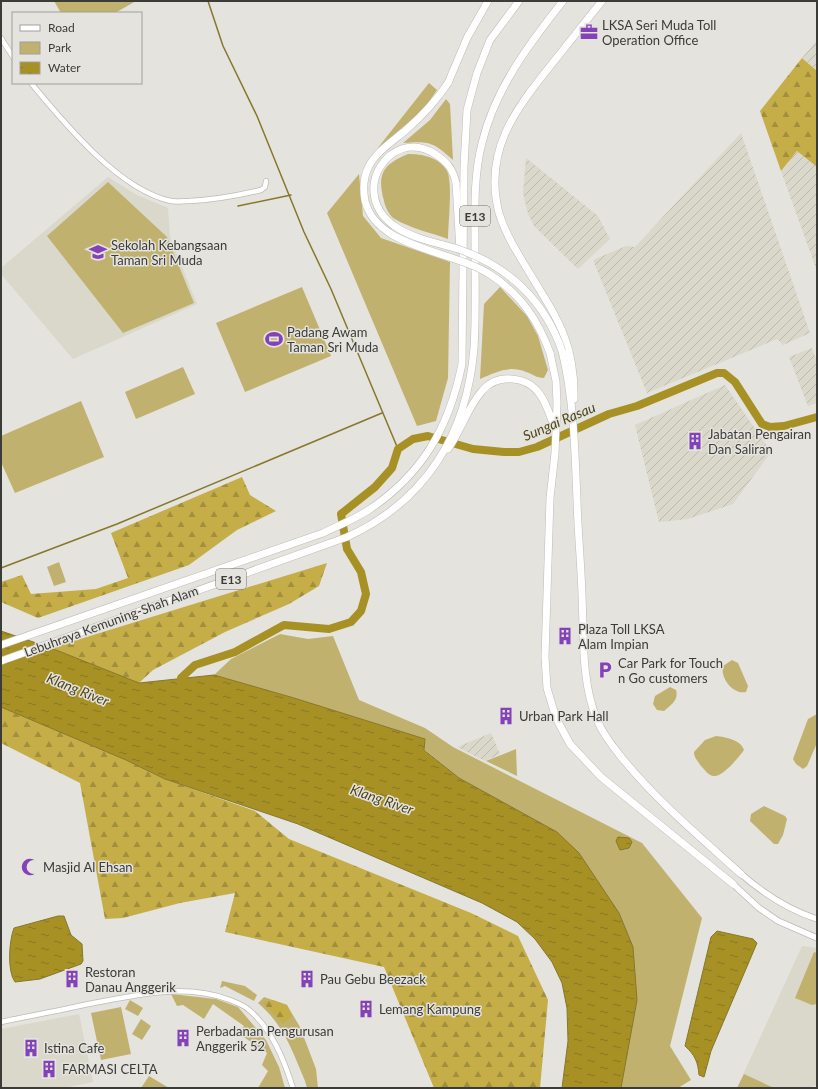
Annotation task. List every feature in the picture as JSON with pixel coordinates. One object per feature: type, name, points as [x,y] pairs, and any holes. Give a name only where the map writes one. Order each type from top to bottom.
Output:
[{"type":"highway","points":[[488,1],[467,38],[448,83],[422,115],[376,156],[368,167],[364,181],[363,194],[366,206],[370,216],[377,225],[399,240],[478,267],[504,284],[524,303],[544,335],[556,380],[555,453],[550,498],[546,657],[547,688],[556,718],[570,744],[601,776],[734,884]]},
{"type":"highway","name":"Lebuhraya Kemuning-Shah Alam","points":[[1,645],[323,533],[366,512],[393,491],[421,462],[442,430],[456,393],[462,364],[464,166],[467,110],[477,73],[490,40],[519,1]]},
{"type":"highway","name":"E13","points":[[463,416],[474,348],[475,207],[481,145],[489,118],[517,62],[563,1]]},
{"type":"highway","points":[[573,423],[574,385],[569,348],[555,313],[512,244],[506,229],[497,200],[496,164],[501,140],[523,100],[602,1]]},
{"type":"highway","points":[[462,312],[456,183],[447,163],[431,151],[412,147],[397,152],[384,161],[377,172],[373,183],[373,195],[376,206],[384,217],[396,227],[426,240],[469,253],[510,276],[527,291],[544,313],[557,337],[568,377],[573,423],[581,552],[584,667],[597,721],[613,747],[634,773],[667,807],[741,874]]},
{"type":"highway","points":[[463,416],[487,386],[497,380],[510,378],[521,381],[538,392],[550,414],[555,428]]},
{"type":"highway","name":"Lebuhraya Kemuning-Shah Alam","points":[[1,661],[347,537],[376,522],[401,503],[427,477],[457,436],[463,416]]},
{"type":"main road","points":[[741,874],[752,883],[793,909],[817,919]]},
{"type":"main road","points":[[734,884],[759,908],[778,921],[817,938]]},
{"type":"street","points":[[1,38],[12,55]]},
{"type":"street","points":[[33,84],[54,111],[110,168],[144,191],[171,201],[211,200],[261,190],[265,187],[266,181]]},
{"type":"street","points":[[1,1022],[154,991],[193,992],[216,995],[245,1007],[261,1022],[271,1036],[294,1088]]},
{"type":"shaded area","points":[[817,40],[817,71],[802,58]]},
{"type":"shaded area","points":[[741,133],[810,333],[783,345],[777,339],[647,393],[593,260],[626,246],[635,247]]},
{"type":"shaded area","points":[[797,151],[817,167],[817,271],[781,171]]},
{"type":"shaded area","points":[[526,158],[598,216],[610,239],[578,269],[534,226],[528,214],[523,193]]},
{"type":"shaded area","name":"Sekolah Kebangsaan Taman Sri Muda","points":[[108,177],[137,195],[168,208],[170,237],[197,304],[73,359],[1,274],[1,268]]},
{"type":"shaded area","points":[[812,348],[817,362],[817,403],[808,406],[789,357]]},
{"type":"shaded area","points":[[725,385],[771,452],[733,504],[688,519],[659,522],[635,425]]},
{"type":"shaded area","points":[[491,733],[500,754],[485,761],[457,747]]},
{"type":"shaded area","points":[[802,946],[817,948],[817,1085],[808,1088],[737,1088]]},
{"type":"shaded area","points":[[79,1014],[93,1082],[63,1088],[1,1088],[1,1029]]},
{"type":"green space","points":[[54,1],[136,1],[117,12],[60,12]]},
{"type":"green space","points":[[802,58],[817,71],[817,167],[797,151],[781,171],[760,111]]},
{"type":"green space","points":[[429,83],[437,90],[423,110],[377,149]]},
{"type":"green space","points":[[446,99],[450,104],[453,160],[441,149],[431,144],[419,142],[403,143],[430,120]]},
{"type":"green space","points":[[408,154],[435,159],[444,166],[447,171],[450,184],[448,239],[414,228],[401,222],[393,218],[387,209],[382,192],[382,177],[387,167],[392,162]]},
{"type":"green space","points":[[359,174],[363,216],[381,238],[450,262],[448,378],[436,421],[417,426],[327,213]]},
{"type":"green space","points":[[108,182],[167,237],[194,303],[123,333],[47,236]]},
{"type":"green space","name":"Padang Awam Taman Sri Muda","points":[[302,287],[331,356],[245,392],[216,323]]},
{"type":"green space","points":[[500,287],[527,316],[538,336],[548,370],[544,378],[520,370],[508,369],[480,379],[484,304]]},
{"type":"green space","points":[[183,367],[195,394],[136,419],[125,392]]},
{"type":"green space","points":[[81,401],[104,457],[15,493],[1,462],[1,436]]},
{"type":"green space","points":[[242,477],[250,495],[276,511],[237,530],[189,565],[38,618],[1,602],[1,582],[22,575],[31,594],[96,589],[128,578],[111,533]]},
{"type":"green space","points":[[59,562],[66,582],[54,586],[47,567]]},
{"type":"green space","points":[[327,563],[319,586],[289,604],[225,632],[153,670],[139,683],[51,648]]},
{"type":"green space","points":[[280,634],[308,639],[333,636],[359,700],[425,728],[453,747],[642,843],[702,918],[670,1046],[691,1080],[678,1088],[621,1088],[626,1057],[557,832],[459,778],[424,749],[425,739],[294,698],[214,675],[231,659]]},
{"type":"green space","points":[[732,660],[738,663],[748,686],[746,692],[736,691],[728,685],[724,676],[723,666]]},
{"type":"green space","points":[[670,687],[676,690],[677,694],[675,699],[664,711],[657,710],[653,704],[655,696]]},
{"type":"green space","points":[[1,707],[126,760],[165,779],[255,811],[289,839],[471,913],[518,936],[548,1000],[540,1088],[434,1088],[384,967],[225,932],[235,893],[180,903],[123,918],[105,919],[80,783],[1,743]]},
{"type":"green space","points":[[817,714],[817,743],[807,766],[803,769],[796,764],[793,759],[808,719]]},
{"type":"green space","points":[[716,736],[736,741],[744,750],[721,774],[713,776],[701,766],[695,758],[694,752],[705,740]]},
{"type":"green space","points":[[516,749],[517,776],[486,761]]},
{"type":"green space","points":[[764,806],[785,816],[787,819],[783,835],[778,844],[774,844],[750,821],[751,814]]},
{"type":"green space","points":[[814,952],[817,953],[817,1004],[812,1005],[795,998]]},
{"type":"green space","points":[[222,981],[245,986],[257,995],[254,1001],[225,986],[220,988]]},
{"type":"green space","points":[[171,994],[216,999],[238,1007],[266,1040],[279,1067],[285,1088],[258,1088],[268,1071],[262,1065],[267,1053],[238,1033],[244,1026],[213,1004],[204,1019],[183,1005],[177,1006]]},
{"type":"green space","points":[[264,997],[287,1005],[300,1027],[316,1069],[318,1088],[307,1088],[296,1059],[281,1029],[267,1011],[258,1003]]},
{"type":"green space","points":[[130,1000],[143,1008],[138,1016],[125,1009]]},
{"type":"green space","points":[[273,1000],[287,1005],[292,1016],[283,1024],[262,1002]]},
{"type":"green space","points":[[121,1007],[131,1054],[101,1060],[91,1013]]},
{"type":"green space","points":[[141,1019],[151,1026],[142,1040],[132,1034]]},
{"type":"green space","points":[[744,1074],[774,1088],[737,1088]]},
{"type":"green space","points":[[149,1076],[169,1088],[141,1088]]},
{"type":"water","name":"Klang River","points":[[1,631],[51,648],[139,683],[214,675],[294,698],[425,739],[424,750],[459,778],[557,832],[579,853],[619,913],[633,947],[637,1000],[621,1088],[562,1088],[568,1041],[567,1008],[562,983],[552,962],[535,939],[517,922],[482,903],[298,824],[165,779],[126,760],[1,707]]},
{"type":"water","points":[[618,837],[629,838],[632,842],[629,848],[620,850],[616,841]]},
{"type":"water","points":[[58,916],[64,916],[71,935],[82,944],[83,961],[81,964],[40,979],[15,982],[12,977],[10,964],[11,940],[14,928]]},
{"type":"water","points":[[717,931],[753,939],[757,943],[711,1051],[704,1077],[699,1075],[698,1066],[695,1059],[685,1046],[711,937]]},
{"type":"waterway","points":[[208,1],[223,46],[257,116],[304,232],[331,289],[398,449]]},
{"type":"waterway","points":[[238,206],[291,195]]},
{"type":"waterway","name":"Sungai Rasau","points":[[181,688],[181,678],[195,665],[235,652],[284,625],[329,629],[351,622],[361,611],[366,594],[361,572],[347,549],[341,514],[375,487],[392,468],[398,449],[413,439],[428,436],[473,449],[519,452],[537,447],[609,414],[637,406],[717,373],[724,373],[735,382],[762,424],[770,427],[784,426],[817,417]]},
{"type":"waterway","points":[[1,568],[117,524],[382,413]]},
{"type":"place","name":"LKSA Seri Muda Toll Operation Office","points":[[589,32]]},
{"type":"place","name":"Sekolah Kebangsaan Taman Sri Muda","points":[[98,252]]},
{"type":"place","name":"Padang Awam Taman Sri Muda","points":[[274,339]]},
{"type":"place","name":"Jabatan Pengairan Dan Saliran","points":[[695,441]]},
{"type":"place","name":"Plaza Toll LKSA Alam Impian","points":[[565,636]]},
{"type":"place","name":"Car Park for Touch n Go customers","points":[[605,670]]},
{"type":"place","name":"Urban Park Hall","points":[[506,716]]},
{"type":"place","name":"Masjid Al Ehsan","points":[[30,867]]},
{"type":"place","name":"Restoran Danau Anggerik","points":[[72,979]]},
{"type":"place","name":"Pau Gebu Beezack","points":[[307,979]]},
{"type":"place","name":"Lemang Kampung","points":[[366,1009]]},
{"type":"place","name":"Perbadanan Pengurusan Anggerik 52","points":[[183,1038]]},
{"type":"place","name":"Istina Cafe","points":[[31,1048]]},
{"type":"place","name":"FARMASI CELTA","points":[[49,1069]]}]
